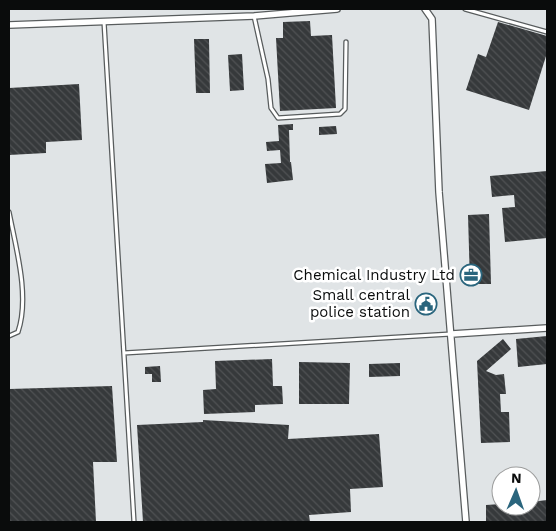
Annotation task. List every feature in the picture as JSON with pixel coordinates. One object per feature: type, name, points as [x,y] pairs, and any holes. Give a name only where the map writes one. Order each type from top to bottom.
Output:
[{"type":"street","points":[[9,25],[254,16],[275,11],[337,9]]},
{"type":"street","points":[[425,9],[432,19],[439,192],[466,522]]},
{"type":"street","points":[[452,334],[547,328]]},
{"type":"lane","points":[[465,9],[547,32]]},
{"type":"lane","points":[[254,16],[267,72],[271,108],[278,118],[340,114],[344,109],[346,42]]},
{"type":"lane","points":[[104,22],[134,522]]},
{"type":"lane","points":[[9,212],[20,267],[23,307],[22,322],[18,332],[9,336]]},
{"type":"lane","points":[[124,353],[452,334]]},
{"type":"building","points":[[310,21],[311,36],[332,35],[336,108],[280,111],[276,38],[283,38],[283,22]]},
{"type":"building","points":[[498,22],[547,36],[547,53],[529,110],[466,90],[478,54],[486,57]]},
{"type":"building","points":[[194,39],[209,39],[210,93],[196,93]]},
{"type":"building","points":[[242,54],[244,90],[230,91],[228,55]]},
{"type":"building","points":[[79,84],[82,140],[46,142],[46,153],[9,155],[9,88]]},
{"type":"building","points":[[293,124],[293,130],[289,130],[290,162],[293,180],[267,183],[265,164],[281,163],[280,150],[267,151],[266,142],[279,141],[278,125]]},
{"type":"building","points":[[336,126],[337,134],[319,135],[319,127]]},
{"type":"building","points":[[547,171],[547,238],[505,242],[502,208],[515,207],[514,195],[492,197],[490,176]]},
{"type":"building","points":[[489,214],[491,284],[470,284],[468,215]]},
{"type":"building","name":"Small central police station","points":[[422,295],[430,296],[429,313],[421,313]]},
{"type":"building","points":[[547,336],[547,364],[518,367],[516,339]]},
{"type":"building","points":[[503,339],[511,349],[486,371],[496,375],[504,374],[506,394],[500,394],[501,412],[509,412],[510,442],[481,443],[477,361]]},
{"type":"building","points":[[272,359],[273,386],[282,386],[283,404],[255,405],[255,412],[204,414],[203,390],[216,389],[215,361]]},
{"type":"building","points":[[299,362],[350,363],[349,404],[299,404]]},
{"type":"building","points":[[400,363],[400,376],[369,377],[369,364]]},
{"type":"building","points":[[160,366],[161,382],[152,382],[152,374],[145,374],[145,367]]},
{"type":"building","points":[[112,386],[117,462],[93,462],[96,522],[9,522],[9,389]]},
{"type":"building","points":[[203,420],[289,425],[288,439],[379,434],[383,487],[350,489],[351,512],[309,515],[310,522],[143,522],[137,425],[203,422]]},
{"type":"building","points":[[547,500],[547,522],[486,522],[486,505],[491,505],[491,516],[541,516],[541,501]]},
{"type":"place","name":"Chemical Industry Ltd","points":[[471,275]]},
{"type":"place","name":"Small central police station","points":[[426,304]]}]
